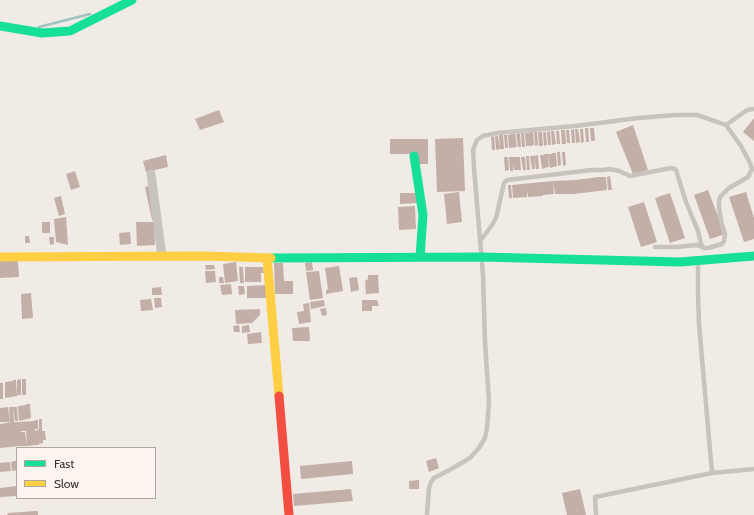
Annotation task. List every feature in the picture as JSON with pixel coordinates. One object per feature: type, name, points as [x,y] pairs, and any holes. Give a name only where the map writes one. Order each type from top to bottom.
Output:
[{"type":"street","points":[[0,26],[42,34],[70,30],[132,0]]},
{"type":"street","points":[[414,156],[423,215],[420,257]]},
{"type":"street","points":[[151,174],[162,256]]},
{"type":"street","points":[[0,257],[482,257],[698,261],[754,256]]},
{"type":"street","points":[[267,258],[289,515]]},
{"type":"lane","points":[[726,125],[747,110],[754,109]]},
{"type":"lane","points":[[426,515],[431,482],[434,478],[470,458],[479,448],[485,438],[486,433],[488,402],[482,257],[473,150],[477,140],[483,136],[497,133],[682,114],[697,115],[726,125],[741,146],[750,163],[752,172],[748,177],[728,188],[720,197],[719,208],[725,234],[724,241],[722,244],[704,248],[697,245],[655,247]]},
{"type":"lane","points":[[481,240],[496,218],[504,184],[507,180],[610,169],[630,176],[655,170],[674,168],[698,231],[701,244],[704,248]]},
{"type":"lane","points":[[698,261],[699,324],[712,473]]},
{"type":"lane","points":[[596,515],[595,498],[712,473],[754,469]]},
{"type":"building","points":[[219,110],[224,122],[200,130],[195,119]]},
{"type":"building","points":[[754,118],[754,141],[743,132]]},
{"type":"building","points":[[633,125],[648,170],[633,174],[616,132]]},
{"type":"building","points":[[585,128],[588,128],[589,142],[586,142]]},
{"type":"building","points":[[590,128],[594,128],[595,141],[591,141]]},
{"type":"building","points":[[574,129],[575,143],[572,143],[571,130]]},
{"type":"building","points":[[575,129],[578,129],[580,142],[576,143]]},
{"type":"building","points":[[580,129],[583,129],[584,142],[581,143]]},
{"type":"building","points":[[561,130],[565,130],[566,144],[562,144]]},
{"type":"building","points":[[566,130],[569,130],[570,143],[567,143]]},
{"type":"building","points":[[550,131],[551,145],[548,145],[547,132]]},
{"type":"building","points":[[551,131],[554,131],[556,144],[552,145]]},
{"type":"building","points":[[556,131],[559,131],[560,144],[557,144]]},
{"type":"building","points":[[529,132],[533,132],[534,145],[530,146]]},
{"type":"building","points":[[534,132],[537,132],[538,145],[535,146]]},
{"type":"building","points":[[538,132],[542,132],[543,146],[539,146]]},
{"type":"building","points":[[543,132],[546,132],[547,145],[544,146]]},
{"type":"building","points":[[520,133],[521,147],[518,147],[516,134]]},
{"type":"building","points":[[521,133],[524,133],[525,147],[522,147]]},
{"type":"building","points":[[525,133],[529,133],[530,146],[526,146]]},
{"type":"building","points":[[515,134],[517,147],[509,148],[508,135]]},
{"type":"building","points":[[499,135],[503,135],[504,149],[500,149]]},
{"type":"building","points":[[504,135],[507,135],[508,148],[505,148]]},
{"type":"building","points":[[494,136],[495,150],[492,150],[491,137]]},
{"type":"building","points":[[495,136],[498,136],[500,149],[496,150]]},
{"type":"building","points":[[463,138],[465,191],[437,192],[435,139]]},
{"type":"building","points":[[390,139],[428,139],[428,164],[418,164],[418,154],[390,154]]},
{"type":"building","points":[[557,152],[560,152],[561,165],[558,166]]},
{"type":"building","points":[[562,152],[565,152],[566,165],[563,166]]},
{"type":"building","points":[[556,153],[557,166],[550,168],[548,154]]},
{"type":"building","points":[[544,154],[548,154],[549,167],[545,168]]},
{"type":"building","points":[[166,155],[168,167],[146,172],[143,161]]},
{"type":"building","points":[[538,155],[539,169],[536,169],[534,156]]},
{"type":"building","points":[[540,155],[544,155],[545,168],[542,169]]},
{"type":"building","points":[[526,156],[529,156],[530,170],[527,170]]},
{"type":"building","points":[[530,156],[534,156],[535,169],[532,169]]},
{"type":"building","points":[[504,157],[508,157],[509,170],[505,171]]},
{"type":"building","points":[[509,157],[520,157],[521,170],[514,170],[513,165],[513,171],[510,171]]},
{"type":"building","points":[[521,157],[525,157],[526,170],[523,170]]},
{"type":"building","points":[[75,171],[80,187],[71,190],[66,174]]},
{"type":"building","points":[[610,176],[612,190],[608,190],[607,177]]},
{"type":"building","points":[[606,177],[607,190],[574,194],[555,194],[553,181]]},
{"type":"building","points":[[553,181],[554,194],[543,195],[542,182]]},
{"type":"building","points":[[542,182],[543,196],[528,197],[527,190],[527,197],[513,198],[512,185]]},
{"type":"building","points":[[508,185],[511,185],[512,198],[509,198]]},
{"type":"building","points":[[149,186],[156,219],[152,220],[145,187]]},
{"type":"building","points":[[708,190],[725,234],[710,239],[694,195]]},
{"type":"building","points":[[459,192],[462,222],[447,224],[444,194]]},
{"type":"building","points":[[746,192],[754,218],[754,239],[744,242],[729,197]]},
{"type":"building","points":[[400,193],[417,193],[417,203],[400,204]]},
{"type":"building","points":[[670,193],[685,238],[670,243],[655,198]]},
{"type":"building","points":[[61,196],[65,214],[59,216],[54,198]]},
{"type":"building","points":[[644,202],[657,242],[641,247],[628,207]]},
{"type":"building","points":[[415,206],[416,229],[399,230],[398,207]]},
{"type":"building","points":[[66,217],[68,245],[56,242],[54,219]]},
{"type":"building","points":[[42,222],[50,222],[50,233],[42,233]]},
{"type":"building","points":[[136,222],[154,222],[155,245],[137,246]]},
{"type":"building","points":[[130,232],[131,244],[120,245],[119,233]]},
{"type":"building","points":[[25,236],[29,236],[30,243],[25,243]]},
{"type":"building","points":[[49,237],[54,237],[54,244],[50,245]]},
{"type":"building","points":[[18,260],[19,277],[0,278],[0,261]]},
{"type":"building","points":[[236,262],[238,281],[225,283],[223,264]]},
{"type":"building","points":[[312,262],[313,270],[306,271],[305,263]]},
{"type":"building","points":[[274,263],[283,263],[284,281],[293,281],[293,294],[275,294]]},
{"type":"building","points":[[205,265],[214,265],[215,269],[206,270]]},
{"type":"building","points":[[339,266],[343,291],[326,294],[326,290],[328,289],[325,268]]},
{"type":"building","points":[[239,267],[243,267],[244,283],[240,283]]},
{"type":"building","points":[[245,267],[263,267],[264,273],[261,273],[261,282],[245,282]]},
{"type":"building","points":[[205,271],[215,271],[216,282],[206,283]]},
{"type":"building","points":[[319,271],[323,298],[310,300],[306,272]]},
{"type":"building","points":[[368,275],[378,275],[379,293],[366,294],[365,281],[368,279]]},
{"type":"building","points":[[219,277],[223,277],[224,283],[219,283]]},
{"type":"building","points":[[357,277],[359,290],[351,292],[349,278]]},
{"type":"building","points":[[231,284],[232,294],[222,295],[220,285]]},
{"type":"building","points":[[266,285],[266,298],[247,298],[247,286]]},
{"type":"building","points":[[238,286],[244,286],[245,294],[239,295]]},
{"type":"building","points":[[161,287],[162,295],[152,295],[152,288]]},
{"type":"building","points":[[31,293],[33,318],[22,319],[21,294]]},
{"type":"building","points":[[154,298],[161,298],[162,307],[155,308]]},
{"type":"building","points":[[151,299],[153,310],[141,311],[140,300]]},
{"type":"building","points":[[324,300],[325,306],[311,309],[310,302]]},
{"type":"building","points":[[362,300],[377,300],[379,306],[372,306],[372,311],[362,311]]},
{"type":"building","points":[[309,303],[311,322],[299,324],[297,312],[304,311],[303,304]]},
{"type":"building","points":[[326,308],[327,315],[322,316],[320,309]]},
{"type":"building","points":[[260,309],[260,315],[252,323],[236,324],[235,310]]},
{"type":"building","points":[[239,325],[240,332],[234,332],[233,326]]},
{"type":"building","points":[[249,325],[250,332],[242,333],[242,326]]},
{"type":"building","points":[[309,327],[310,341],[293,341],[292,328]]},
{"type":"building","points":[[261,332],[262,343],[248,344],[247,334]]},
{"type":"building","points":[[21,379],[21,395],[17,395],[17,380]]},
{"type":"building","points":[[22,379],[26,379],[26,395],[22,395]]},
{"type":"building","points":[[16,380],[17,396],[5,398],[5,382]]},
{"type":"building","points":[[0,383],[3,383],[3,399],[0,399]]},
{"type":"building","points":[[30,404],[31,418],[19,421],[18,406]]},
{"type":"building","points":[[8,407],[10,422],[0,422],[0,408]]},
{"type":"building","points":[[9,407],[13,407],[14,422],[38,420],[38,429],[35,429],[35,431],[38,430],[39,445],[27,446],[19,446],[0,448],[0,424],[11,422]],"holes":[[[21,431],[26,431],[27,446],[25,432]]]},
{"type":"building","points":[[13,407],[17,407],[18,421],[15,421]]},
{"type":"building","points":[[39,419],[42,419],[42,431],[45,431],[46,440],[43,440],[43,443],[39,444],[38,429]]},
{"type":"building","points":[[436,458],[439,468],[429,472],[426,461]]},
{"type":"building","points":[[16,461],[16,470],[12,471],[11,462]]},
{"type":"building","points":[[352,461],[353,474],[301,479],[300,466]]},
{"type":"building","points":[[10,462],[11,471],[0,472],[0,463]]},
{"type":"building","points":[[419,480],[419,489],[409,489],[409,481]]},
{"type":"building","points":[[16,486],[16,496],[0,497],[0,488]]},
{"type":"building","points":[[351,489],[353,501],[294,506],[293,494]]},
{"type":"building","points":[[580,489],[586,515],[567,515],[562,493]]},
{"type":"building","points":[[38,511],[38,515],[7,515],[8,513]]},
{"type":"waterway","points":[[39,27],[90,14]]},
{"type":"traffic: fast","points":[[0,26],[42,33],[70,31],[132,0]]},
{"type":"traffic: fast","points":[[414,156],[423,215],[420,257]]},
{"type":"traffic: fast","points":[[271,258],[482,257],[680,262],[754,256]]},
{"type":"traffic: slow","points":[[0,257],[205,256],[271,258]]},
{"type":"traffic: slow","points":[[267,258],[279,396]]},
{"type":"traffic: jam","points":[[279,396],[289,515]]}]
